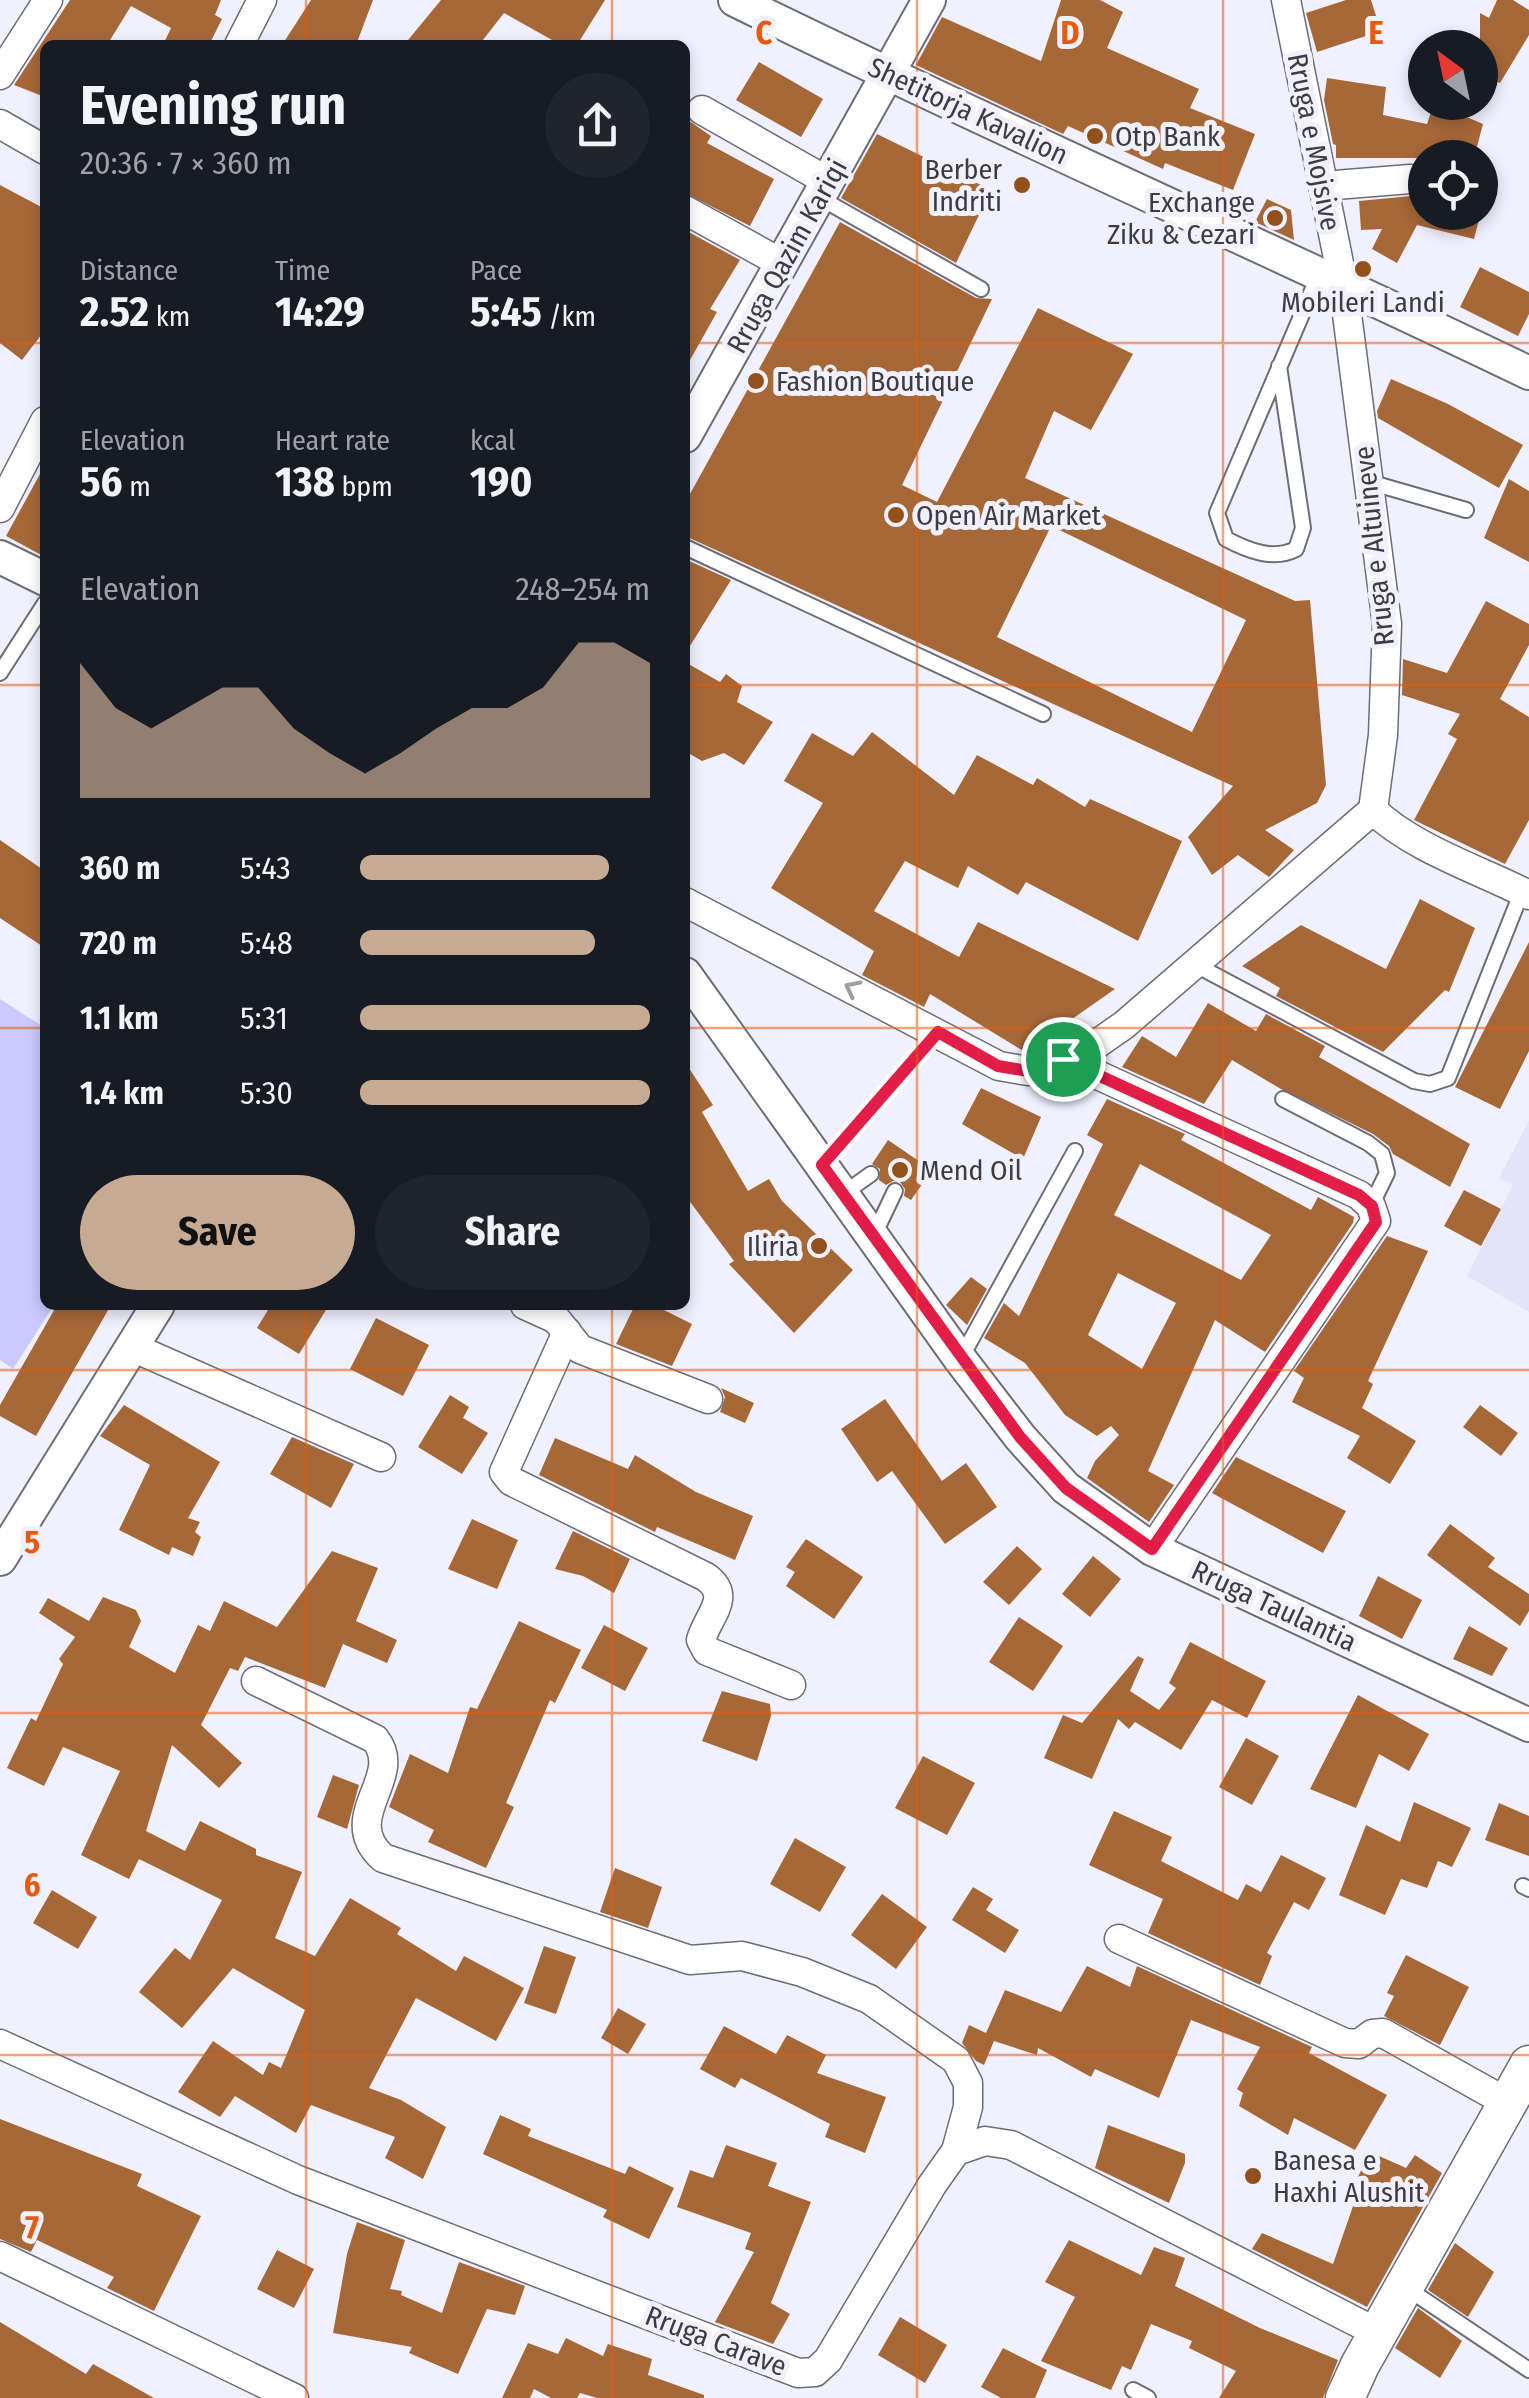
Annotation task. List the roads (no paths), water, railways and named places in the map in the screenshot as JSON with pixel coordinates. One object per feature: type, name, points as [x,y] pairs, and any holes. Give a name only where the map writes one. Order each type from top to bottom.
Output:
[{"type":"main road","points":[[1348,2397],[1404,2286],[1513,2106],[1529,2065]]},
{"type":"street","points":[[0,74],[48,0]]},
{"type":"street","points":[[242,40],[262,0]]},
{"type":"street","name":"Shetitorja Kavalion","points":[[735,0],[887,75],[1332,278],[1529,373]]},
{"type":"street","name":"Rruga Qazim Kariqi","points":[[690,427],[929,0]]},
{"type":"street","name":"Rruga e Mojsive","points":[[1286,0],[1324,186],[1332,278]]},
{"type":"street","points":[[702,110],[824,190]]},
{"type":"street","points":[[0,124],[40,147]]},
{"type":"street","points":[[1324,186],[1408,180]]},
{"type":"street","points":[[690,213],[783,264]]},
{"type":"street","name":"Rruga e Altuineve","points":[[1332,278],[1369,482],[1387,624],[1384,735],[1374,810]]},
{"type":"street","points":[[0,508],[40,430]]},
{"type":"street","points":[[0,557],[40,577]]},
{"type":"street","points":[[690,905],[998,1066],[1028,1071],[1092,1048],[1124,1025],[1374,810],[1388,824],[1525,893]]},
{"type":"street","name":"Rruga Taulantia","points":[[690,981],[960,1359],[1020,1437],[1066,1488],[1152,1549],[1529,1725]]},
{"type":"street","points":[[1063,1059],[1359,1195],[1372,1206],[1376,1222],[1152,1549]]},
{"type":"street","points":[[4,1543],[155,1310]]},
{"type":"street","points":[[535,1310],[556,1320],[580,1349],[708,1399]]},
{"type":"street","points":[[567,1332],[504,1472],[510,1481],[717,1585],[718,1606],[701,1640],[706,1651],[791,1685]]},
{"type":"street","points":[[132,1347],[380,1457]]},
{"type":"street","name":"Rruga Carave","points":[[0,2044],[298,2180],[798,2373],[815,2372],[828,2360],[956,2151],[968,2107],[968,2083],[956,2060],[869,1999],[802,1972],[742,1956],[690,1960],[382,1858],[368,1844],[364,1826],[384,1763],[383,1749],[375,1739],[256,1681]]},
{"type":"street","points":[[1119,1939],[1345,2043],[1359,2044],[1372,2034],[1383,2033],[1513,2106]]},
{"type":"street","points":[[956,2151],[986,2141],[1011,2146],[1378,2334]]},
{"type":"street","points":[[0,2256],[294,2398]]},
{"type":"lane","points":[[824,190],[982,289]]},
{"type":"lane","points":[[1280,366],[1303,528],[1296,549],[1284,555],[1249,550],[1226,540],[1217,513],[1280,366],[1332,278]]},
{"type":"lane","points":[[1369,482],[1466,510]]},
{"type":"lane","points":[[690,549],[1043,714]]},
{"type":"lane","points":[[0,672],[40,611]]},
{"type":"lane","points":[[1194,964],[1414,1081],[1430,1084],[1448,1078],[1525,893]]},
{"type":"lane","points":[[822,1165],[938,1032]]},
{"type":"lane","points":[[1282,1099],[1382,1154],[1388,1173],[1372,1206]]},
{"type":"lane","points":[[960,1359],[1075,1151]]},
{"type":"lane","points":[[843,1194],[871,1174]]},
{"type":"lane","points":[[873,1235],[895,1191]]},
{"type":"lane","points":[[1404,2286],[1529,2370]]},
{"type":"lane","points":[[1133,2390],[1148,2398]]},
{"type":"place","name":"Otp Bank","points":[[1095,136]]},
{"type":"place","name":"Berber Indriti","points":[[1022,185]]},
{"type":"place","name":"Exchange Ziku & Cezari","points":[[1275,218]]},
{"type":"place","name":"Mobileri Landi","points":[[1363,269]]},
{"type":"place","name":"Fashion Boutique","points":[[756,381]]},
{"type":"place","name":"Open Air Market","points":[[896,515]]},
{"type":"place","name":"Mend Oil","points":[[900,1170]]},
{"type":"place","name":"Iliria","points":[[819,1246]]},
{"type":"place","name":"Banesa e Haxhi Alushit","points":[[1253,2176]]}]
